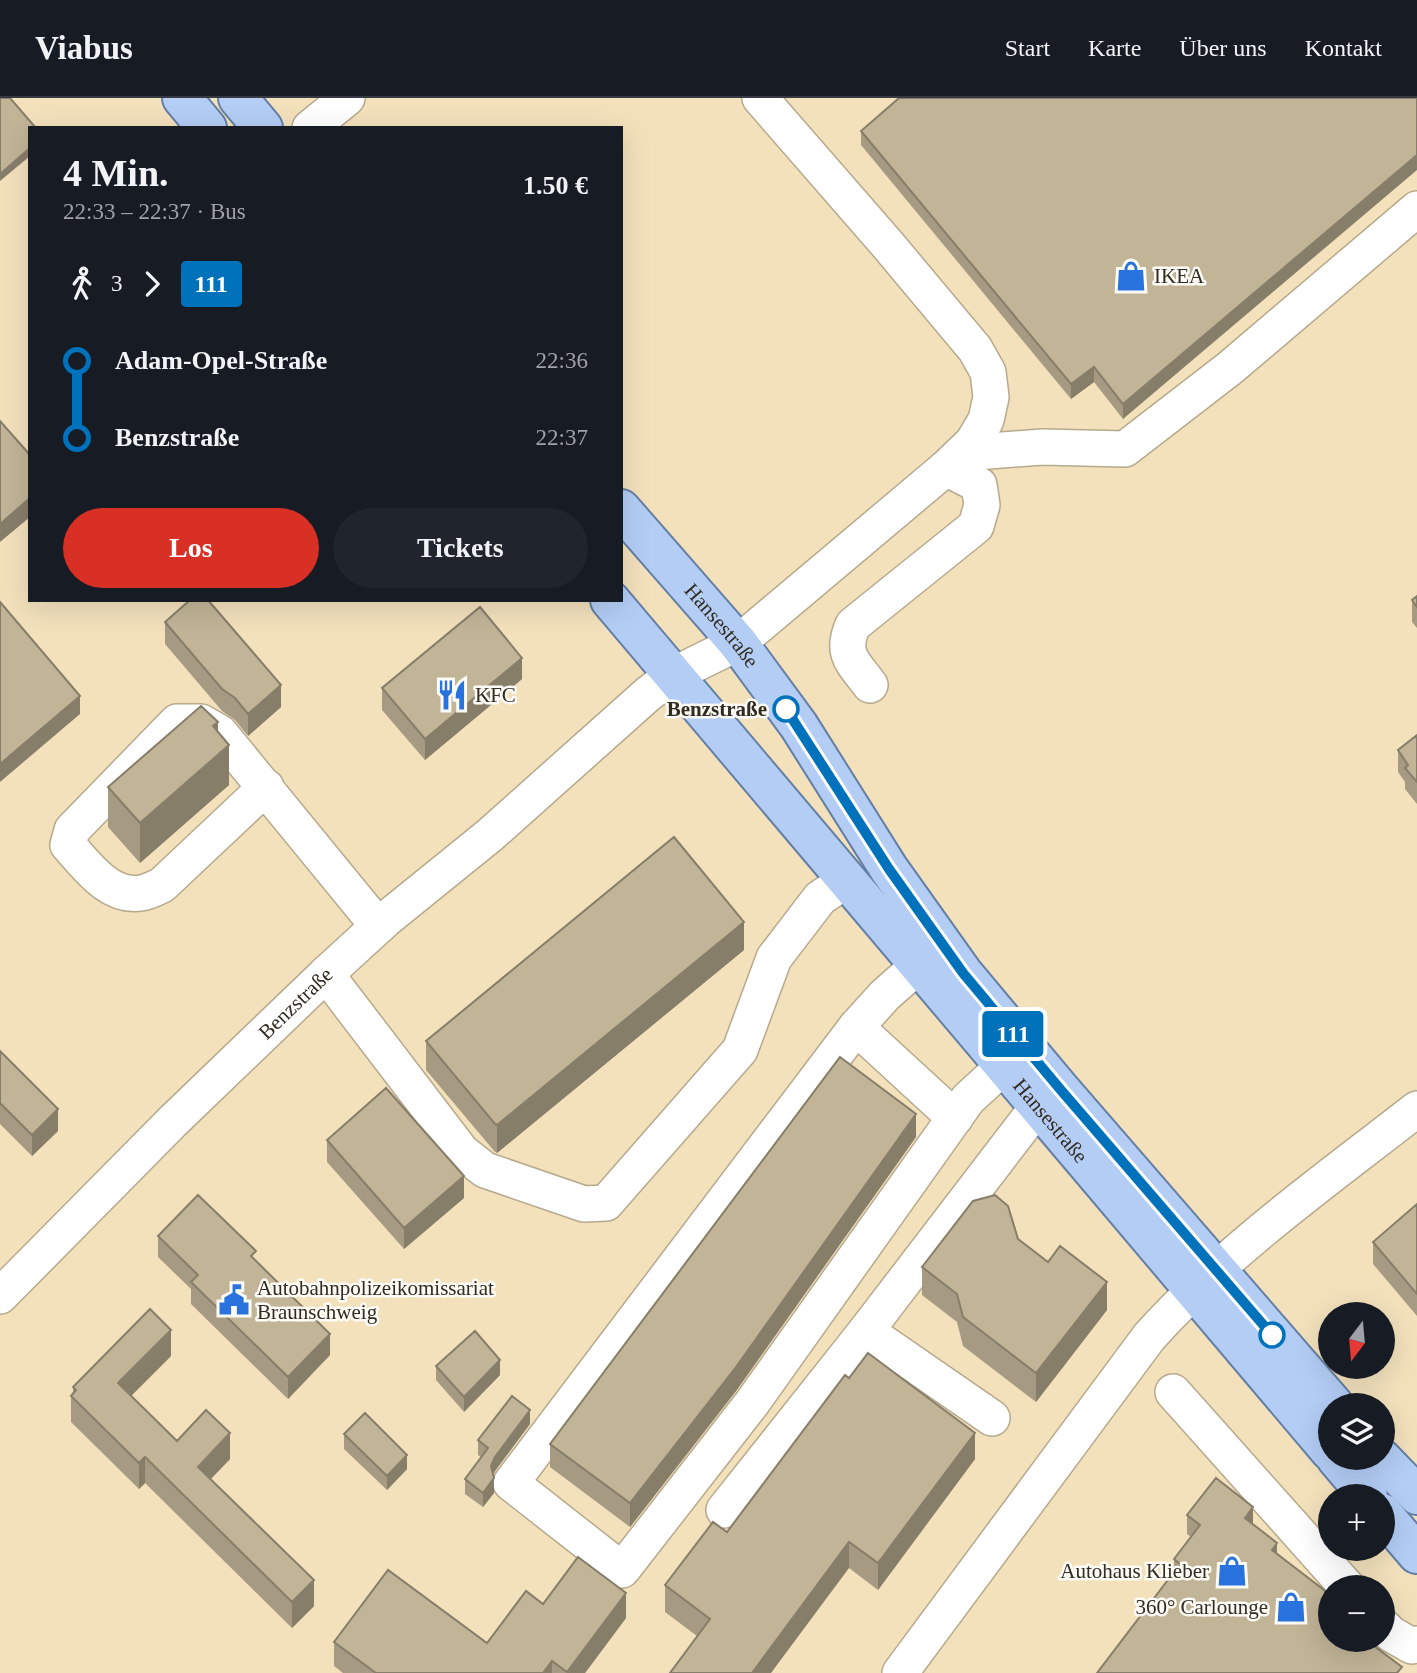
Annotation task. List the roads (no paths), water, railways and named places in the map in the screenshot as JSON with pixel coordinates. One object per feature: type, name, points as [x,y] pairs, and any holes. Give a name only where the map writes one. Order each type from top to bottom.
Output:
[{"type":"main road","points":[[182,98],[205,126]]},
{"type":"main road","points":[[238,98],[261,126]]},
{"type":"main road","name":"Hansestraße","points":[[623,511],[738,643],[799,726],[889,869],[963,973],[1069,1100],[1318,1435]]},
{"type":"main road","name":"Hansestraße","points":[[612,602],[1039,1105],[1204,1279],[1322,1393]]},
{"type":"main road","points":[[1346,1470],[1358,1484]]},
{"type":"main road","points":[[1393,1470],[1417,1494]]},
{"type":"main road","points":[[1395,1528],[1417,1554]]},
{"type":"street","points":[[312,126],[346,98]]},
{"type":"street","points":[[760,98],[975,349],[988,372],[991,397],[986,420],[972,442],[946,468]]},
{"type":"street","points":[[946,468],[976,452],[1042,447],[1125,449],[1230,368],[1417,209]]},
{"type":"street","points":[[870,685],[848,655],[846,639],[853,625],[976,526],[982,505],[979,485],[946,468]]},
{"type":"street","name":"Benzstraße","points":[[0,1296],[173,1121],[378,926],[489,835],[673,675],[738,643],[946,468]]},
{"type":"street","points":[[267,787],[162,885],[140,894],[119,891],[103,883],[68,845],[72,830],[177,722],[201,722],[220,733],[267,787],[378,926]]},
{"type":"street","points":[[326,974],[462,1152],[485,1170],[584,1204],[606,1203],[740,1051],[775,958],[820,898],[847,880]]},
{"type":"street","points":[[919,965],[885,995],[856,1027],[511,1483],[622,1570],[752,1403],[968,1099],[1004,1066]]},
{"type":"street","points":[[856,1027],[955,1118]]},
{"type":"street","points":[[724,1510],[866,1331],[1039,1105]]},
{"type":"street","points":[[900,1673],[1149,1337],[1204,1279],[1417,1109]]},
{"type":"street","points":[[866,1331],[992,1418]]},
{"type":"street","points":[[1173,1392],[1336,1575]]},
{"type":"street","points":[[1395,1636],[1412,1646],[1417,1644]]},
{"type":"place","name":"IKEA","points":[[1131,276]]},
{"type":"place","name":"KFC","points":[[452,695]]},
{"type":"place","name":"Benzstraße","points":[[786,709]]},
{"type":"place","name":"Autobahnpolizeikomissariat Braunschweig","points":[[234,1300]]},
{"type":"place","name":"Autohaus Klieber","points":[[1232,1571]]},
{"type":"place","name":"360° Carlounge","points":[[1291,1607]]}]
